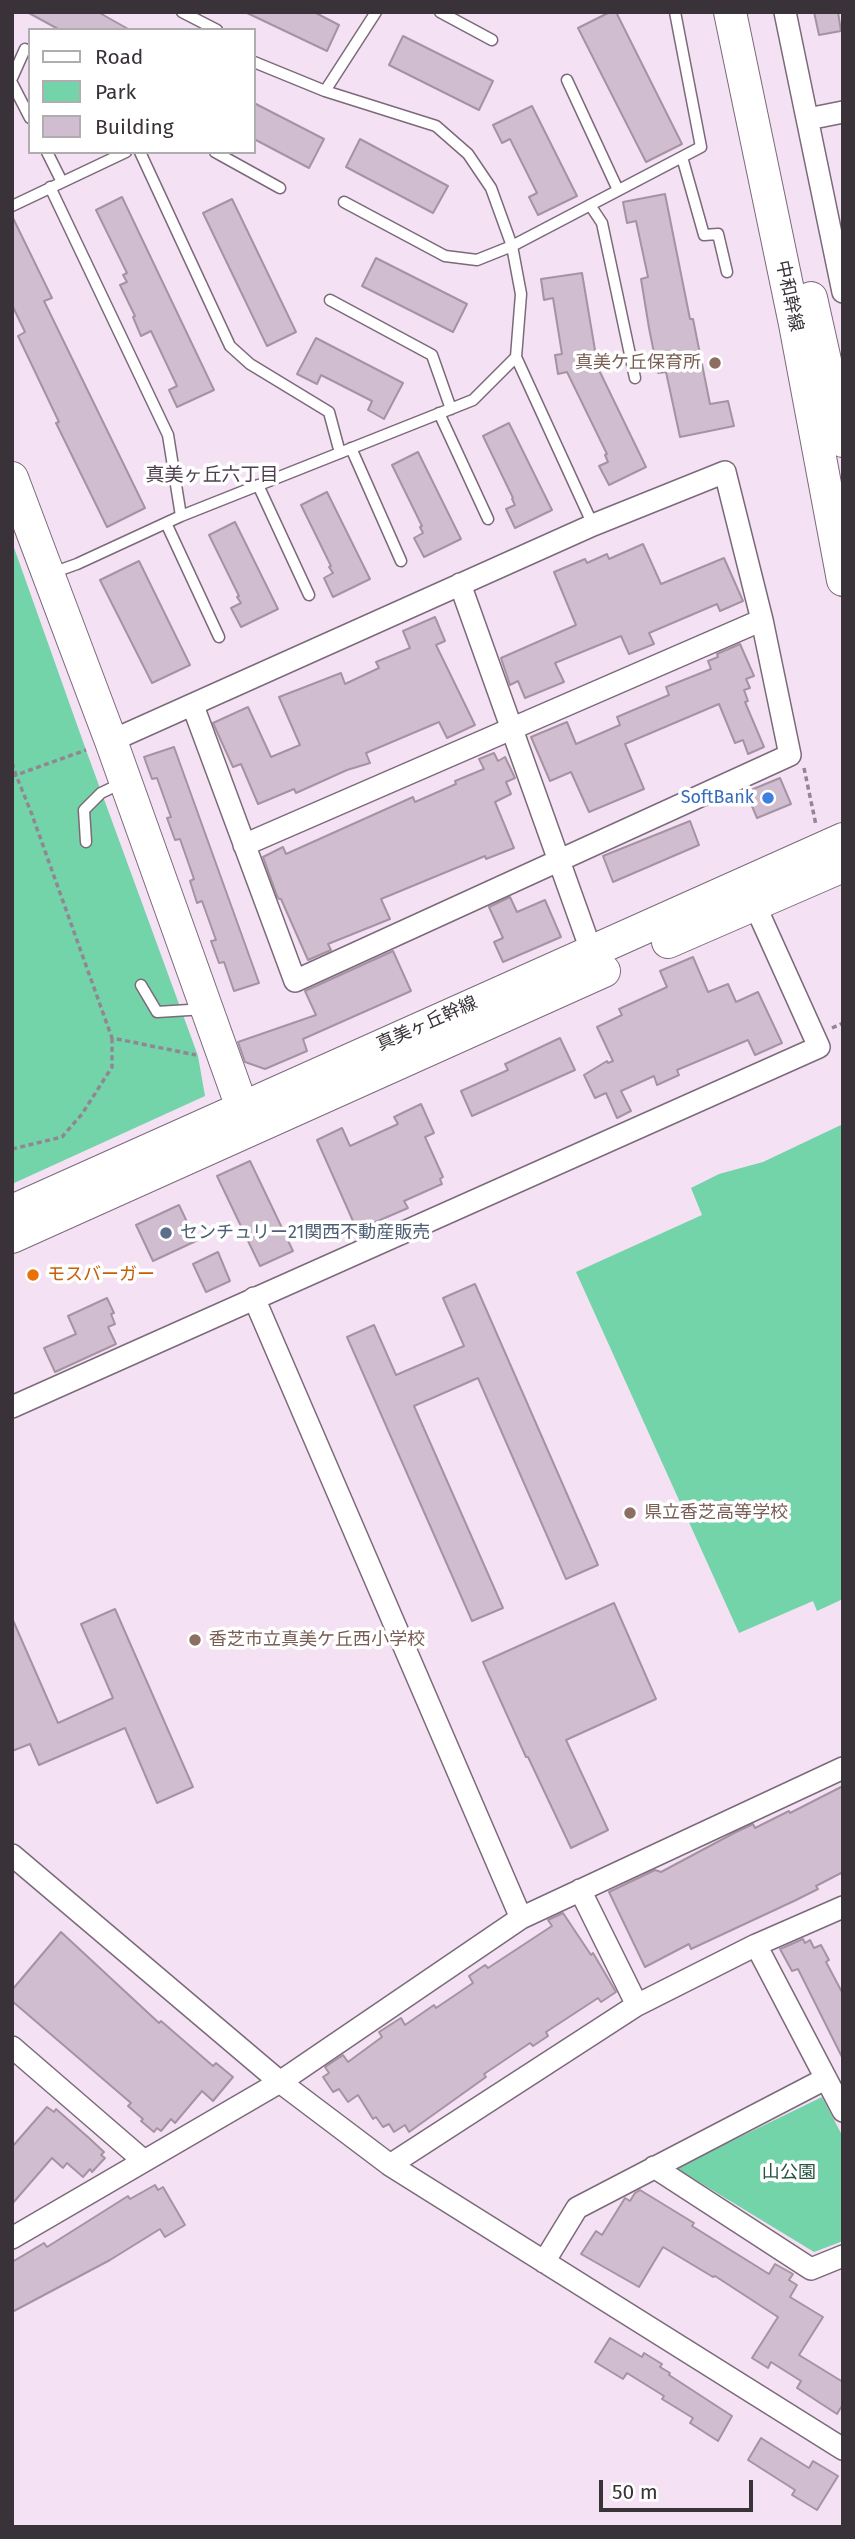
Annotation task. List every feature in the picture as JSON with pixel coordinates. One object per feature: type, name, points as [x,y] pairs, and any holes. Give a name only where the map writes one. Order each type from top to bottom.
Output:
[{"type":"street","name":"中和幹線","points":[[730,12],[795,324],[843,580]]},
{"type":"street","name":"中和幹線","points":[[752,12],[843,441]]},
{"type":"street","points":[[785,12],[843,292]]},
{"type":"street","points":[[808,119],[843,112]]},
{"type":"street","points":[[98,746],[193,706],[593,525],[725,472],[762,620],[790,755],[295,981],[193,706]]},
{"type":"street","points":[[12,478],[47,574],[98,746],[125,781],[247,1119]]},
{"type":"street","points":[[460,584],[561,860],[592,953]]},
{"type":"street","points":[[244,845],[762,620]]},
{"type":"street","name":"真美ヶ丘幹線","points":[[12,1211],[247,1119],[754,904],[835,851]]},
{"type":"street","name":"真美ヶ丘幹線","points":[[12,1237],[247,1119],[399,1036],[835,851]]},
{"type":"street","points":[[12,1407],[819,1047],[754,904]]},
{"type":"street","points":[[254,1298],[521,1918]]},
{"type":"street","points":[[14,2234],[280,2082],[521,1918],[843,1768]]},
{"type":"street","points":[[12,1855],[280,2082],[390,2165],[843,2449]]},
{"type":"street","points":[[580,1890],[637,2005]]},
{"type":"street","points":[[390,2165],[637,2005],[756,1945],[843,1907]]},
{"type":"street","points":[[756,1945],[843,2111]]},
{"type":"street","points":[[12,2047],[144,2161]]},
{"type":"street","points":[[544,2262],[577,2208],[825,2079]]},
{"type":"street","points":[[654,2167],[811,2269],[843,2256]]},
{"type":"lane","points":[[182,12],[213,28]]},
{"type":"lane","points":[[325,91],[376,12]]},
{"type":"lane","points":[[440,12],[492,40]]},
{"type":"lane","points":[[344,202],[445,256],[477,260],[512,246],[682,157],[701,146],[675,12]]},
{"type":"lane","points":[[25,49],[12,81],[28,114]]},
{"type":"lane","points":[[256,63],[325,91],[436,126],[468,154],[491,188],[512,246],[521,294],[516,357],[593,525]]},
{"type":"lane","points":[[567,80],[618,190]]},
{"type":"lane","points":[[48,154],[62,182]]},
{"type":"lane","points":[[12,205],[122,154]]},
{"type":"lane","points":[[141,154],[230,346],[250,364],[329,412],[401,561]]},
{"type":"lane","points":[[219,154],[279,188]]},
{"type":"lane","points":[[682,157],[704,235],[718,234],[727,272]]},
{"type":"lane","points":[[50,187],[167,435],[181,516]]},
{"type":"lane","points":[[590,205],[602,223],[635,378]]},
{"type":"lane","points":[[330,300],[432,355],[451,409]]},
{"type":"lane","points":[[47,574],[77,564],[181,516],[473,400],[516,357]]},
{"type":"lane","points":[[439,413],[488,519]]},
{"type":"lane","points":[[258,485],[309,595]]},
{"type":"lane","points":[[166,523],[219,637]]},
{"type":"lane","points":[[86,842],[84,810],[101,793],[125,781]]},
{"type":"lane","points":[[141,985],[157,1012],[207,1009]]},
{"type":"path","points":[[14,776],[98,746]]},
{"type":"path","points":[[790,755],[803,762],[835,851]]},
{"type":"path","points":[[12,763],[14,776],[112,1038],[112,1067],[82,1114],[62,1137],[12,1149]]},
{"type":"path","points":[[112,1038],[198,1056]]},
{"type":"green space","points":[[12,542],[198,1056],[205,1096],[12,1184]]},
{"type":"green space","points":[[843,1124],[843,1599],[817,1611],[813,1601],[739,1633],[576,1272],[702,1215],[691,1188],[719,1174],[763,1162]]},
{"type":"green space","name":"山公園","points":[[822,2097],[843,2137],[843,2241],[814,2252],[676,2168]]},
{"type":"building","points":[[27,12],[98,12],[126,28],[56,28]]},
{"type":"building","points":[[245,12],[314,12],[339,25],[327,51]]},
{"type":"building","points":[[610,12],[616,12],[682,144],[646,162],[578,28]]},
{"type":"building","points":[[814,12],[838,12],[841,31],[819,35]]},
{"type":"building","points":[[403,36],[493,81],[479,110],[389,65]]},
{"type":"building","points":[[256,104],[324,139],[309,168],[256,140]]},
{"type":"building","points":[[532,106],[577,196],[538,215],[529,197],[537,193],[510,139],[502,143],[493,125]]},
{"type":"building","points":[[360,139],[448,186],[433,213],[346,167]]},
{"type":"building","points":[[665,194],[710,404],[728,401],[734,426],[680,437],[666,372],[658,373],[641,279],[648,277],[636,221],[627,223],[623,202]]},
{"type":"building","points":[[122,197],[214,390],[177,407],[169,390],[177,386],[151,331],[141,336],[120,285],[127,282],[123,275],[127,273],[96,210]]},
{"type":"building","points":[[232,199],[296,332],[267,346],[203,213]]},
{"type":"building","points":[[12,216],[52,298],[44,301],[145,508],[107,527],[56,423],[59,422],[18,336],[25,332],[12,305]]},
{"type":"building","points":[[376,258],[467,304],[453,332],[362,286]]},
{"type":"building","points":[[582,273],[598,368],[646,467],[609,485],[599,466],[608,462],[605,455],[607,454],[567,372],[558,374],[555,355],[562,354],[553,298],[544,300],[541,279]]},
{"type":"building","points":[[316,338],[403,383],[384,419],[368,410],[372,401],[321,375],[317,384],[297,374]]},
{"type":"building","points":[[509,423],[552,510],[515,528],[506,509],[515,505],[513,498],[483,436]]},
{"type":"building","points":[[418,452],[461,539],[424,557],[414,538],[423,533],[420,527],[422,526],[392,465]]},
{"type":"building","points":[[327,492],[370,579],[333,597],[324,578],[333,573],[329,567],[331,566],[301,505]]},
{"type":"building","points":[[235,522],[278,609],[241,627],[231,608],[241,603],[237,597],[239,596],[209,535]]},
{"type":"building","points":[[643,544],[661,584],[724,558],[743,601],[720,611],[717,604],[649,633],[654,644],[629,654],[621,636],[555,663],[564,682],[525,698],[518,681],[510,685],[501,658],[576,625],[554,572],[585,559],[587,563],[607,554],[609,559]]},
{"type":"building","points":[[139,561],[190,665],[152,683],[100,580]]},
{"type":"building","points":[[435,617],[445,641],[436,645],[475,725],[447,738],[439,722],[366,753],[370,763],[347,770],[296,793],[294,789],[258,804],[241,764],[233,767],[213,723],[248,707],[271,757],[300,745],[279,697],[341,673],[345,684],[379,668],[376,662],[410,648],[403,631]]},
{"type":"building","points":[[740,644],[754,676],[746,679],[750,688],[744,690],[748,701],[745,702],[764,747],[748,754],[743,740],[735,743],[719,704],[625,744],[644,789],[589,812],[571,772],[550,781],[531,737],[567,722],[576,744],[620,725],[617,717],[669,695],[666,687],[711,669],[708,661]]},
{"type":"building","points":[[174,747],[259,983],[234,991],[224,962],[219,963],[211,941],[216,940],[202,901],[197,903],[190,881],[194,879],[180,839],[175,840],[167,818],[171,817],[157,778],[152,779],[144,757]]},
{"type":"building","points":[[494,753],[498,761],[505,757],[515,778],[506,782],[511,794],[495,802],[514,848],[486,859],[485,856],[381,899],[390,919],[328,944],[331,950],[308,960],[281,899],[277,896],[263,857],[283,847],[286,854],[413,797],[415,802],[456,784],[455,781],[484,769],[479,759]]},
{"type":"building","name":"SoftBank","points":[[780,778],[791,804],[757,818],[746,792]]},
{"type":"building","points":[[690,821],[699,845],[613,882],[603,856]]},
{"type":"building","points":[[510,897],[517,912],[545,900],[561,937],[503,962],[494,942],[503,938],[489,907]]},
{"type":"building","points":[[393,951],[411,991],[303,1039],[307,1051],[265,1069],[245,1062],[238,1042],[316,1015],[305,991]]},
{"type":"building","points":[[693,957],[708,992],[728,984],[736,1002],[758,992],[782,1043],[755,1055],[748,1040],[677,1070],[679,1075],[657,1085],[654,1076],[621,1091],[631,1111],[617,1118],[606,1093],[595,1098],[584,1075],[607,1061],[613,1061],[597,1027],[622,1015],[619,1009],[667,987],[660,971]]},
{"type":"building","points":[[560,1038],[575,1070],[472,1116],[461,1091],[508,1070],[505,1064]]},
{"type":"building","points":[[421,1104],[434,1133],[425,1137],[443,1177],[440,1179],[442,1184],[404,1201],[408,1208],[357,1230],[317,1140],[342,1128],[350,1146],[398,1124],[394,1117]]},
{"type":"building","points":[[250,1161],[293,1251],[260,1266],[217,1176]]},
{"type":"building","name":"センチュリー21関西不動産販売","points":[[179,1205],[196,1241],[153,1261],[136,1225]]},
{"type":"building","points":[[218,1252],[230,1281],[206,1292],[193,1264]]},
{"type":"building","points":[[475,1284],[598,1565],[566,1579],[478,1378],[414,1406],[503,1608],[472,1621],[347,1337],[374,1325],[396,1375],[464,1346],[443,1298]]},
{"type":"building","points":[[107,1298],[114,1313],[111,1314],[115,1324],[108,1327],[116,1344],[55,1372],[44,1348],[76,1334],[68,1316]]},
{"type":"building","points":[[614,1603],[656,1699],[566,1740],[608,1830],[571,1848],[483,1662]]},
{"type":"building","points":[[115,1609],[193,1787],[157,1803],[125,1728],[39,1765],[30,1744],[12,1751],[12,1618],[58,1723],[113,1698],[81,1624]]},
{"type":"building","points":[[843,1786],[843,1872],[794,1901],[691,1949],[689,1944],[645,1967],[609,1892],[655,1870],[661,1872],[736,1832],[753,1824],[755,1828],[789,1811],[790,1813]]},
{"type":"building","points":[[563,1913],[591,1955],[593,1953],[616,1992],[601,2002],[598,1998],[546,2032],[548,2036],[533,2046],[530,2043],[484,2074],[486,2077],[409,2132],[405,2125],[394,2132],[389,2124],[383,2127],[376,2117],[373,2119],[358,2095],[348,2102],[339,2089],[333,2092],[323,2077],[329,2073],[325,2067],[343,2055],[348,2062],[382,2037],[379,2032],[401,2018],[405,2025],[434,2005],[436,2008],[473,1983],[469,1976],[485,1965],[488,1968],[552,1926],[548,1920]]},
{"type":"building","points":[[61,1932],[159,2023],[161,2021],[213,2066],[216,2063],[233,2077],[213,2101],[202,2091],[175,2123],[171,2119],[161,2131],[157,2128],[154,2132],[128,2106],[131,2103],[12,2001],[12,1990]]},
{"type":"building","points":[[803,1939],[805,1943],[810,1940],[814,1948],[821,1945],[829,1960],[826,1962],[843,1994],[843,2059],[798,1969],[792,1971],[780,1949]]},
{"type":"building","points":[[47,2107],[54,2112],[56,2109],[89,2138],[104,2152],[101,2155],[105,2158],[83,2177],[67,2163],[63,2168],[52,2158],[12,2204],[12,2147]]},
{"type":"building","points":[[155,2185],[158,2190],[163,2187],[185,2225],[165,2237],[160,2229],[110,2260],[12,2312],[12,2262],[44,2243],[47,2247],[128,2196],[130,2199]]},
{"type":"building","points":[[640,2190],[769,2274],[775,2264],[793,2274],[789,2280],[797,2285],[790,2297],[823,2317],[799,2355],[843,2382],[843,2404],[837,2414],[797,2388],[801,2381],[771,2362],[768,2368],[752,2358],[778,2317],[715,2276],[663,2247],[639,2287],[581,2254],[596,2231],[602,2235],[625,2198],[630,2201]]},
{"type":"building","points":[[610,2338],[642,2357],[644,2353],[662,2364],[660,2367],[670,2373],[669,2375],[732,2416],[718,2441],[690,2423],[693,2418],[662,2399],[664,2396],[627,2373],[623,2379],[595,2362]]},
{"type":"building","points":[[761,2438],[809,2468],[813,2461],[838,2476],[817,2510],[792,2495],[795,2490],[748,2460]]},
{"type":"place","name":"真美ケ丘保育所","points":[[715,363]]},
{"type":"place","name":"SoftBank","points":[[768,798]]},
{"type":"place","name":"センチュリー21関西不動産販売","points":[[166,1233]]},
{"type":"place","name":"モスバーガー","points":[[33,1275]]},
{"type":"place","name":"県立香芝高等学校","points":[[630,1513]]},
{"type":"place","name":"香芝市立真美ケ丘西小学校","points":[[195,1640]]},
{"type":"district","name":"真美ヶ丘六丁目","points":[[212,476]]}]
